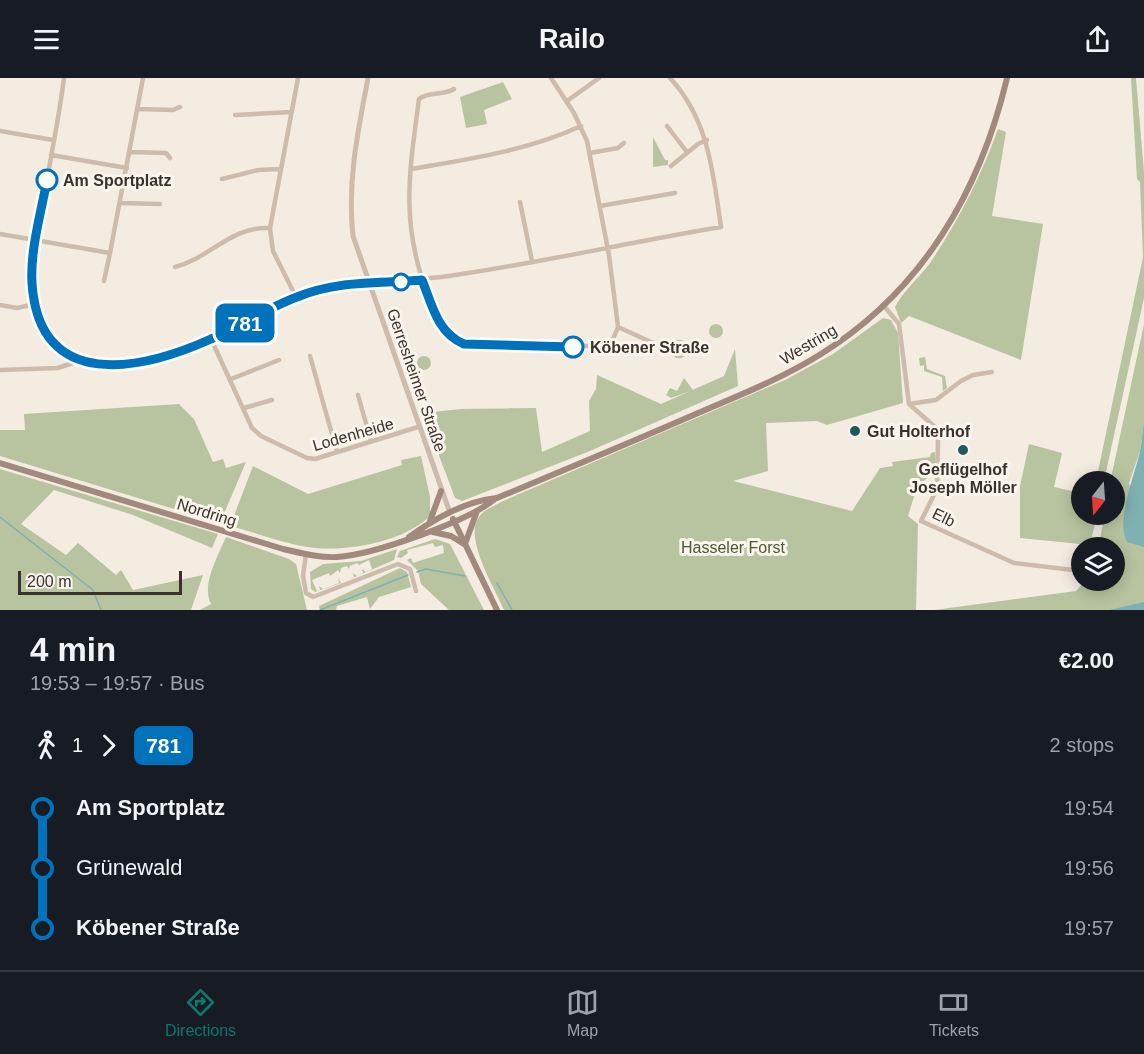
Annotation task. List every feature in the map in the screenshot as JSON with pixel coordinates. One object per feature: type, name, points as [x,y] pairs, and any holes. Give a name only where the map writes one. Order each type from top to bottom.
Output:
[{"type":"main road","name":"Westring","points":[[454,522],[478,511],[497,498],[774,381],[840,342],[884,306],[933,250],[962,202],[987,149],[1007,78]]},
{"type":"main road","name":"Nordring","points":[[0,463],[306,554],[348,556],[429,532],[454,522]]},
{"type":"main road","points":[[430,522],[441,491]]},
{"type":"main road","name":"Westring","points":[[450,513],[484,499],[497,498]]},
{"type":"main road","points":[[429,532],[445,534],[464,544],[478,511]]},
{"type":"main road","name":"Nordring","points":[[409,537],[430,522],[450,513]]},
{"type":"main road","name":"Gerresheimer Straße","points":[[450,513],[496,610]]},
{"type":"street","points":[[64,78],[32,268],[35,304],[41,321],[52,339],[81,360],[114,367],[139,364],[211,339],[296,297],[354,282],[422,280],[721,227],[707,140],[693,108],[670,78]]},
{"type":"street","points":[[104,281],[139,109],[143,78]]},
{"type":"street","points":[[296,297],[273,251],[270,228],[298,78]]},
{"type":"street","name":"Gerresheimer Straße","points":[[368,78],[354,154],[350,201],[353,236],[450,513]]},
{"type":"street","points":[[454,89],[444,94],[424,95],[419,99],[408,216],[411,241],[422,280],[443,329],[453,339],[464,344],[601,346],[614,339],[618,327],[608,248],[590,153],[581,126],[567,101],[550,78]]},
{"type":"street","points":[[567,101],[599,78]]},
{"type":"street","points":[[139,109],[173,110],[180,107]]},
{"type":"street","points":[[235,116],[292,112]]},
{"type":"street","points":[[411,169],[513,150],[556,137],[581,126]]},
{"type":"street","points":[[667,126],[687,152]]},
{"type":"street","points":[[0,131],[53,140]]},
{"type":"street","points":[[671,165],[707,140]]},
{"type":"street","points":[[590,153],[618,148],[624,142]]},
{"type":"street","points":[[130,152],[166,153],[170,158]]},
{"type":"street","points":[[51,155],[127,168]]},
{"type":"street","points":[[222,178],[258,170],[280,169]]},
{"type":"street","points":[[600,206],[675,193]]},
{"type":"street","points":[[520,202],[532,261]]},
{"type":"street","points":[[120,204],[160,204]]},
{"type":"street","points":[[176,267],[188,264],[231,236],[260,227],[270,228]]},
{"type":"street","points":[[0,234],[110,253]]},
{"type":"street","points":[[0,305],[17,308],[35,304]]},
{"type":"street","points":[[884,306],[899,324],[909,404],[936,400],[961,381],[973,375],[992,372]]},
{"type":"street","points":[[618,327],[672,352]]},
{"type":"street","name":"Lodenheide","points":[[211,339],[257,434],[307,458],[315,459],[418,427]]},
{"type":"street","points":[[310,356],[337,452]]},
{"type":"street","points":[[0,370],[58,368],[81,360]]},
{"type":"street","points":[[231,379],[279,360]]},
{"type":"street","points":[[358,394],[371,441]]},
{"type":"street","points":[[244,408],[272,400]]},
{"type":"street","name":"Elb","points":[[909,404],[935,427],[938,441],[937,489],[921,520],[1014,563],[1071,570]]},
{"type":"street","points":[[306,554],[303,583],[306,593],[313,597],[398,564],[410,569],[416,591]]},
{"type":"green space","points":[[1131,78],[1136,78],[1144,172],[1144,298],[1106,471],[1098,471],[1143,257],[1140,182],[1137,179]]},
{"type":"green space","points":[[503,82],[512,99],[484,110],[487,124],[466,128],[460,97]]},
{"type":"green space","points":[[998,129],[1006,132],[992,216],[1043,224],[1021,360],[909,316],[901,323],[895,307],[930,263],[950,231],[976,181]]},
{"type":"green space","points":[[653,137],[665,160],[668,160],[668,165],[653,167]]},
{"type":"green space","name":"Hasseler Forst","points":[[883,318],[891,320],[898,333],[903,403],[827,425],[817,421],[766,423],[768,471],[733,481],[852,511],[880,468],[893,466],[892,462],[930,457],[931,453],[935,452],[936,470],[917,487],[908,516],[918,524],[916,610],[504,610],[482,563],[475,537],[475,526],[484,512],[503,501],[785,380],[833,354]]},
{"type":"green space","points":[[713,324],[719,324],[723,331],[719,338],[713,338],[709,334],[709,328]]},
{"type":"green space","points":[[1144,324],[1144,423],[1140,451],[1129,483],[1144,531],[1144,610],[934,610],[1076,591],[1125,591],[1125,537],[1100,537],[1103,525],[1125,525],[1125,471],[1112,471]]},
{"type":"green space","points":[[735,349],[738,386],[590,451],[462,501],[455,498],[423,413],[461,409],[536,408],[542,452],[590,431],[589,401],[596,389],[597,375],[661,404],[724,376]]},
{"type":"green space","points":[[424,356],[429,358],[431,363],[429,368],[424,370],[419,368],[417,363],[419,358]]},
{"type":"green space","points":[[925,357],[927,369],[945,376],[947,388],[943,391],[942,377],[924,371],[924,365],[920,366],[919,358]]},
{"type":"green space","points":[[684,378],[693,390],[671,398],[666,395],[670,388],[677,391]]},
{"type":"green space","points":[[179,404],[194,419],[213,462],[223,459],[226,468],[246,462],[220,523],[0,456],[0,430],[25,430],[24,414]]},
{"type":"green space","points":[[1029,444],[1062,453],[1054,487],[1071,491],[1071,525],[1095,525],[1092,537],[1071,537],[1071,543],[1020,538],[1020,486]]},
{"type":"green space","points":[[421,456],[430,497],[430,511],[433,513],[409,531],[394,537],[362,546],[316,548],[283,542],[230,526],[253,466],[308,494],[402,465],[401,460]]},
{"type":"green space","points":[[0,469],[218,534],[212,548],[133,515],[54,490],[21,524],[66,555],[78,543],[116,575],[121,570],[133,590],[203,575],[191,610],[0,610]]},
{"type":"green space","points":[[226,537],[289,559],[296,564],[307,610],[200,610],[211,604],[208,596],[209,579]]},
{"type":"green space","points":[[435,539],[450,544],[484,610],[449,610],[421,584],[418,571],[407,560],[411,558],[413,563],[444,553],[443,545],[435,547],[433,543],[407,550],[408,553],[401,558],[397,557],[400,551]]},
{"type":"green space","points":[[397,549],[394,560],[357,576],[363,573],[362,569],[366,572],[372,569],[369,560],[350,566],[349,569],[347,566],[341,568],[340,573],[338,570],[330,576],[329,573],[312,580],[317,591],[320,590],[319,586],[323,589],[339,583],[338,578],[341,583],[315,592],[311,589],[310,572],[323,564],[361,561]]},
{"type":"green space","points":[[400,568],[407,572],[411,587],[379,597],[370,609],[367,597],[337,606],[336,610],[320,610],[319,606]]},
{"type":"water","points":[[1144,423],[1144,547],[1127,542],[1123,525]]},
{"type":"water","points":[[1144,602],[1144,610],[1109,610]]},
{"type":"waterway","points":[[0,517],[93,590],[101,610]]},
{"type":"waterway","points":[[417,572],[426,569],[465,576]]},
{"type":"waterway","points":[[320,610],[408,575]]},
{"type":"waterway","points":[[497,583],[512,610]]},
{"type":"bus line","name":"781","points":[[47,180],[32,268],[35,304],[41,321],[52,339],[72,356],[81,360],[114,367],[151,362],[211,339],[296,297],[324,288],[354,282],[422,280],[443,329],[453,339],[464,344],[573,347]]},
{"type":"place","name":"Am Sportplatz","points":[[47,180]]},
{"type":"place","name":"Köbener Straße","points":[[573,347]]},
{"type":"place","name":"Gut Holterhof","points":[[855,431]]},
{"type":"place","name":"Geflügelhof Joseph Möller","points":[[963,450]]}]
